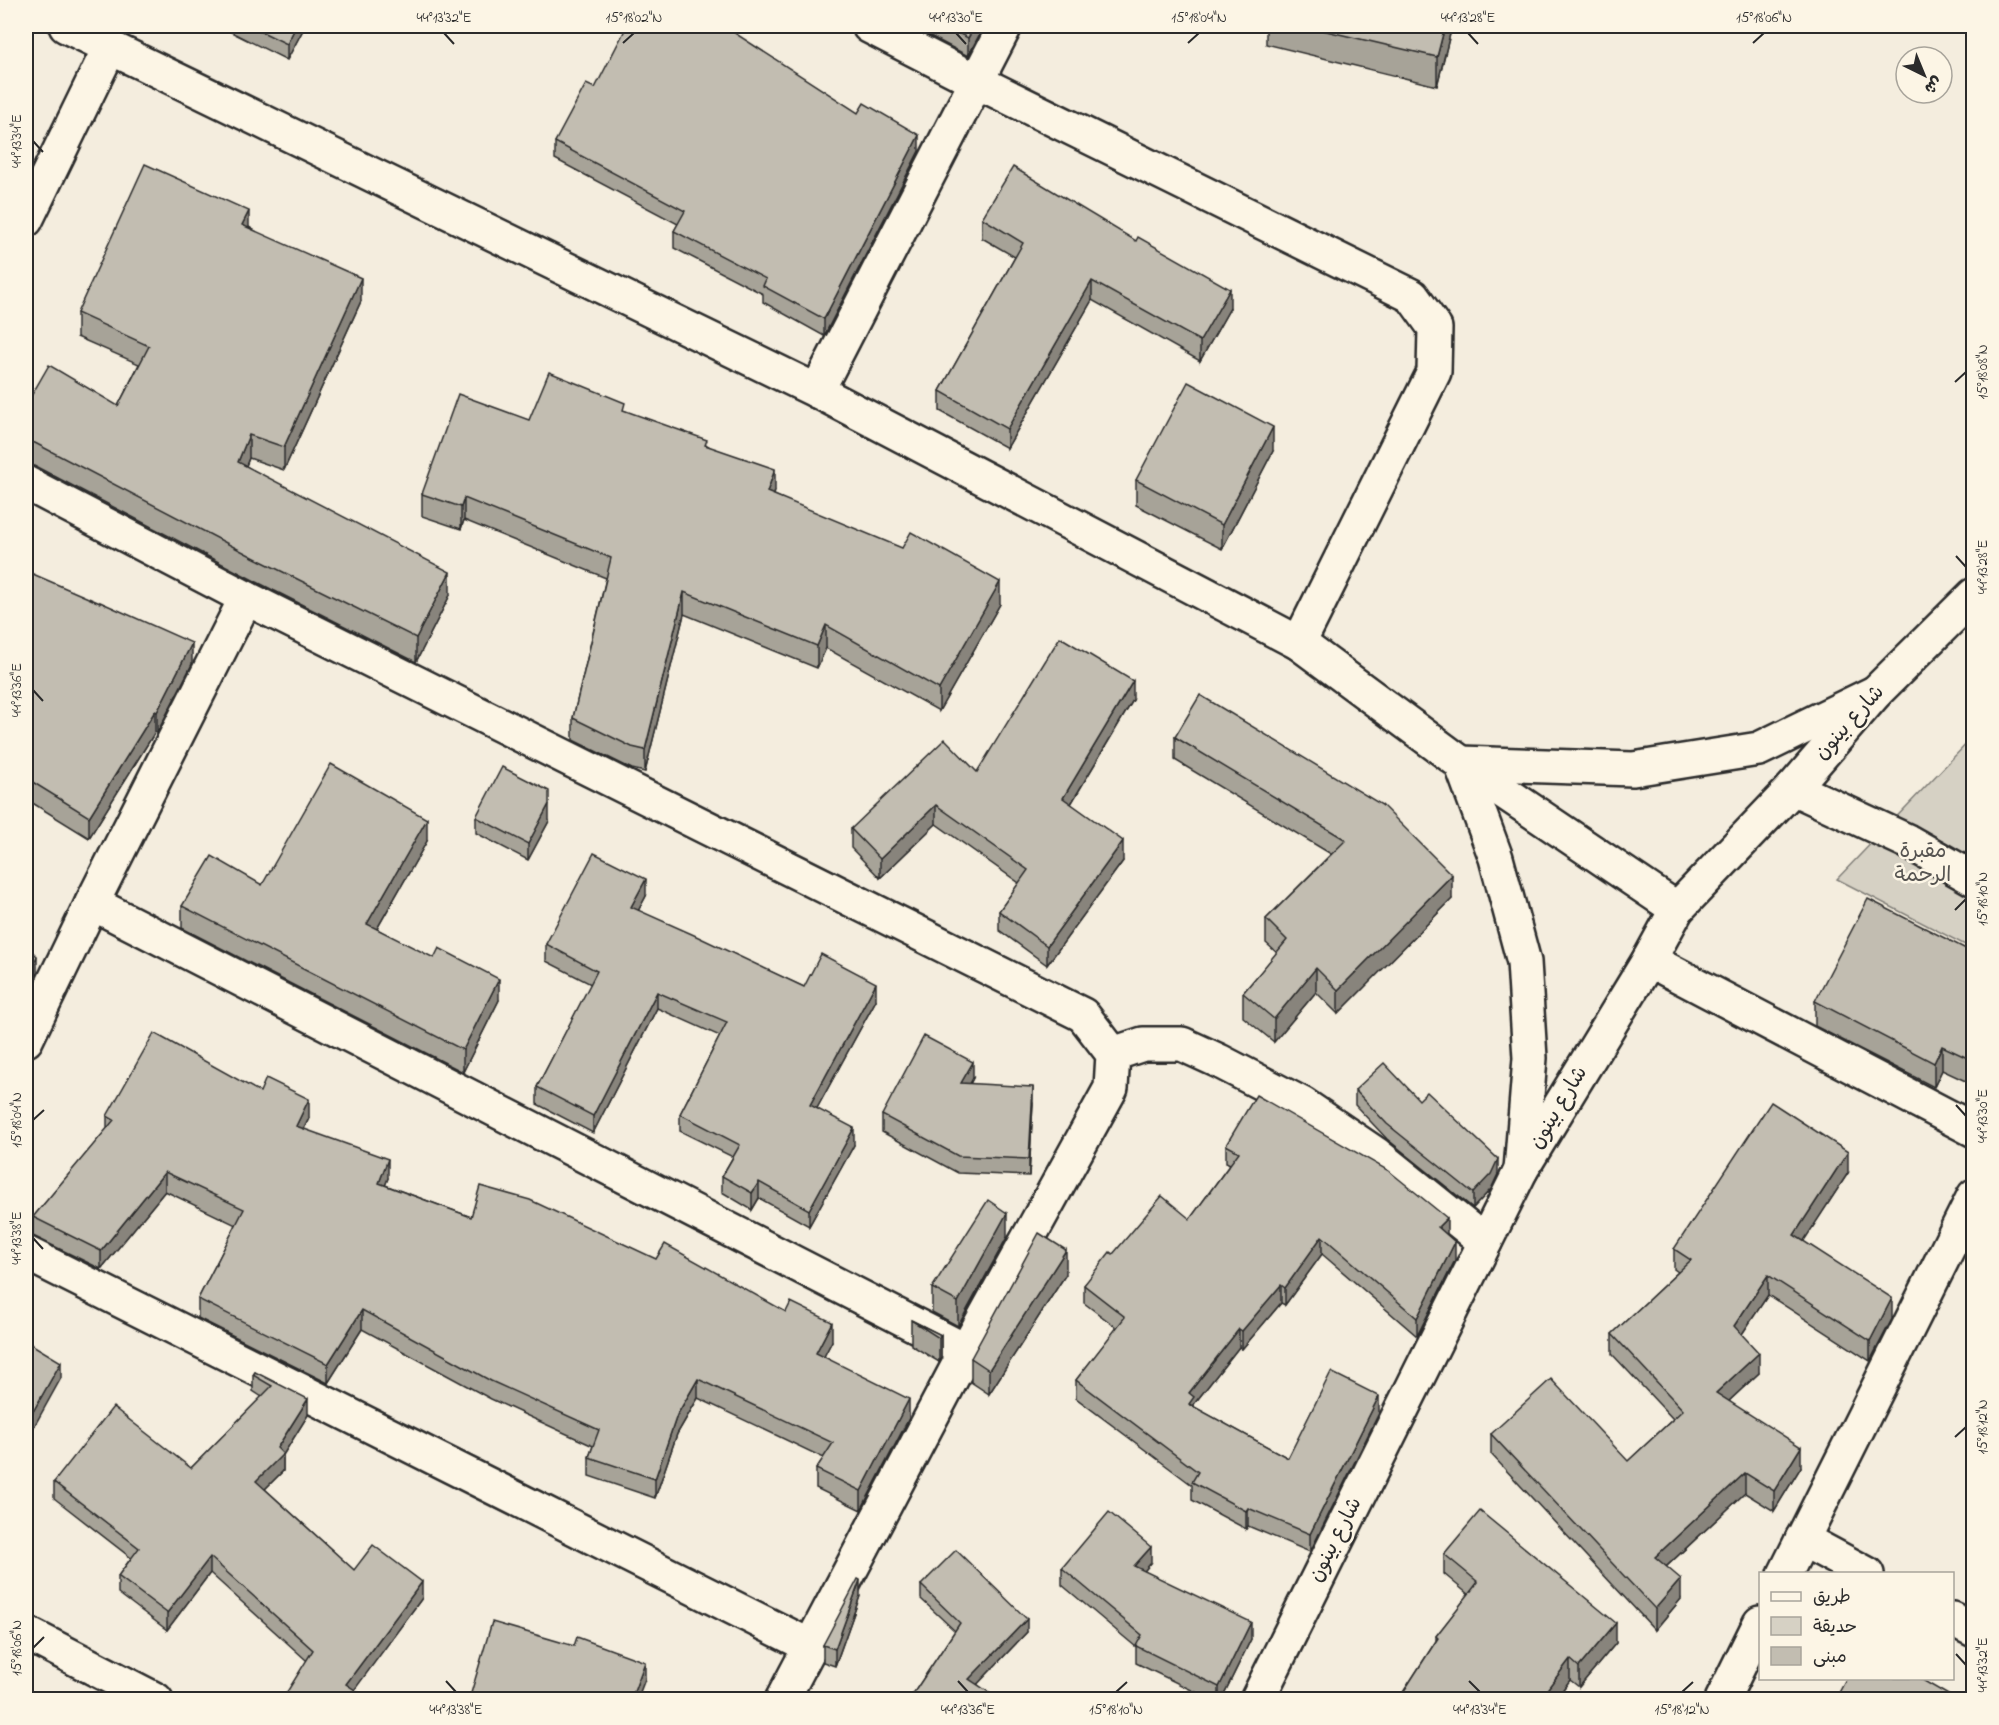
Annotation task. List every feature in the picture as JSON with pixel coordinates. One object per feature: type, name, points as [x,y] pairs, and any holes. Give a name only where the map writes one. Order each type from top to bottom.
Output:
[{"type":"street","points":[[66,26],[817,391],[1299,643],[1461,763],[1677,909]]},
{"type":"street","points":[[869,26],[1412,296],[1435,328],[1434,372],[1299,643]]},
{"type":"street","points":[[817,391],[1005,26]]},
{"type":"street","points":[[26,220],[110,47]]},
{"type":"street","points":[[26,483],[246,598],[1083,1015],[1113,1054],[1111,1088],[966,1351],[782,1700]]},
{"type":"street","name":"شارع بينون","points":[[1257,1700],[1521,1170],[1677,909],[1793,788],[1876,692],[1974,595]]},
{"type":"street","points":[[26,1040],[92,903],[246,598]]},
{"type":"street","points":[[1461,763],[1634,770],[1759,749],[1876,692]]},
{"type":"street","points":[[1461,763],[1496,858],[1524,962],[1530,1058],[1521,1170]]},
{"type":"street","points":[[1793,788],[1907,841],[1974,879]]},
{"type":"street","points":[[92,903],[966,1351]]},
{"type":"street","points":[[1648,960],[1974,1130]]},
{"type":"street","points":[[1113,1054],[1143,1044],[1182,1044],[1219,1061],[1302,1104],[1377,1155],[1485,1242]]},
{"type":"street","points":[[1786,1572],[1974,1196]]},
{"type":"street","points":[[26,1253],[810,1646]]},
{"type":"street","points":[[1802,1539],[1863,1572]]},
{"type":"street","points":[[1954,1620],[1974,1630]]},
{"type":"street","points":[[1722,1700],[1759,1627]]},
{"type":"street","points":[[26,1634],[156,1700]]},
{"type":"green space","name":"مقبرة الرحمة","points":[[1973,737],[1973,949],[1837,879]]},
{"type":"building","points":[[250,26],[296,26],[287,44]]},
{"type":"building","points":[[627,26],[724,26],[858,113],[864,103],[919,135],[824,319],[763,286],[766,279],[674,231],[685,211],[555,142],[586,84],[595,88]]},
{"type":"building","points":[[944,26],[975,26],[968,38]]},
{"type":"building","points":[[1305,26],[1445,26],[1437,57]]},
{"type":"building","points":[[145,164],[249,211],[242,225],[361,278],[284,447],[249,435],[238,462],[450,572],[416,638],[255,558],[35,443],[26,441],[26,405],[49,365],[118,406],[149,346],[77,313]]},
{"type":"building","points":[[1013,167],[1136,241],[1138,237],[1230,289],[1200,341],[1092,281],[1007,429],[940,391],[1023,243],[982,218]]},
{"type":"building","points":[[549,372],[625,403],[623,410],[707,440],[705,445],[775,469],[767,492],[902,548],[911,532],[1000,582],[939,689],[826,625],[817,646],[684,592],[645,750],[632,747],[573,718],[611,558],[464,498],[461,507],[422,494],[458,394],[529,420]]},
{"type":"building","points":[[1188,382],[1273,427],[1222,525],[1136,480]]},
{"type":"building","points":[[26,571],[192,643],[157,712],[155,711],[89,817],[26,778]]},
{"type":"building","points":[[1060,637],[1133,681],[1063,798],[1123,841],[1047,946],[999,911],[1028,870],[936,805],[880,859],[851,829],[945,739],[977,772]]},
{"type":"building","points":[[1200,695],[1382,805],[1452,875],[1338,990],[1316,968],[1274,1019],[1243,993],[1287,940],[1266,919],[1346,840],[1175,737]]},
{"type":"building","points":[[331,764],[427,819],[367,924],[434,958],[439,948],[499,979],[463,1050],[182,906],[212,856],[262,885]]},
{"type":"building","points":[[502,767],[549,791],[549,804],[528,844],[476,817]]},
{"type":"building","points":[[594,853],[646,879],[631,907],[804,987],[821,954],[876,983],[810,1105],[854,1128],[809,1210],[759,1182],[752,1193],[722,1176],[740,1145],[680,1114],[727,1022],[657,992],[593,1116],[537,1087],[597,971],[546,944]]},
{"type":"building","points":[[1868,899],[1974,953],[1974,1061],[1942,1046],[1934,1063],[1815,1001]]},
{"type":"building","points":[[26,946],[37,956],[26,981]]},
{"type":"building","points":[[154,1033],[260,1092],[266,1078],[309,1099],[296,1126],[388,1159],[379,1183],[471,1217],[480,1186],[530,1200],[656,1259],[665,1244],[786,1312],[791,1302],[832,1322],[816,1353],[909,1399],[861,1491],[816,1469],[833,1443],[698,1379],[677,1415],[655,1479],[589,1457],[599,1430],[491,1381],[362,1310],[328,1364],[198,1299],[244,1209],[165,1172],[101,1251],[33,1217],[114,1120],[107,1116]]},
{"type":"building","points":[[924,1036],[973,1062],[961,1083],[1033,1087],[1029,1159],[958,1156],[882,1115]]},
{"type":"building","points":[[1384,1063],[1419,1100],[1427,1092],[1498,1159],[1491,1174],[1473,1193],[1387,1124],[1355,1090]]},
{"type":"building","points":[[1256,1095],[1389,1171],[1447,1218],[1438,1227],[1455,1242],[1417,1318],[1322,1236],[1285,1288],[1281,1285],[1242,1331],[1239,1329],[1189,1393],[1194,1397],[1189,1404],[1288,1458],[1331,1372],[1379,1396],[1310,1534],[1248,1508],[1246,1511],[1192,1482],[1198,1472],[1076,1380],[1125,1317],[1084,1285],[1110,1252],[1113,1254],[1162,1196],[1190,1219],[1239,1152],[1226,1145]]},
{"type":"building","points":[[1771,1102],[1848,1152],[1794,1235],[1892,1298],[1870,1341],[1768,1275],[1734,1326],[1759,1353],[1716,1393],[1801,1447],[1774,1491],[1745,1473],[1655,1557],[1681,1579],[1655,1609],[1491,1434],[1551,1379],[1628,1461],[1683,1410],[1612,1334],[1691,1260],[1674,1249]]},
{"type":"building","points":[[988,1200],[1007,1213],[958,1302],[932,1288]]},
{"type":"building","points":[[1039,1233],[1066,1250],[989,1370],[971,1358]]},
{"type":"building","points":[[911,1320],[941,1335],[939,1338]]},
{"type":"building","points":[[26,1341],[61,1362],[26,1424]]},
{"type":"building","points":[[255,1372],[308,1399],[277,1448],[283,1454],[256,1481],[354,1570],[373,1545],[422,1582],[346,1684],[370,1700],[282,1700],[313,1650],[210,1557],[167,1613],[118,1576],[139,1548],[54,1482],[113,1407],[191,1468],[272,1386],[253,1375]]},
{"type":"building","points":[[1480,1511],[1616,1623],[1579,1667],[1570,1659],[1539,1700],[1411,1700],[1402,1694],[1438,1638],[1436,1636],[1478,1582],[1444,1554]]},
{"type":"building","points":[[1109,1512],[1151,1547],[1134,1566],[1251,1622],[1219,1687],[1136,1646],[1142,1635],[1062,1568]]},
{"type":"building","points":[[956,1550],[1027,1619],[969,1679],[996,1697],[994,1700],[909,1700],[960,1623],[921,1585]]},
{"type":"building","points":[[858,1579],[860,1580],[835,1649],[823,1645]]},
{"type":"building","points":[[492,1622],[574,1646],[577,1637],[645,1662],[631,1700],[469,1700]]},
{"type":"building","points":[[1846,1680],[1922,1680],[1957,1700],[1835,1700]]}]
